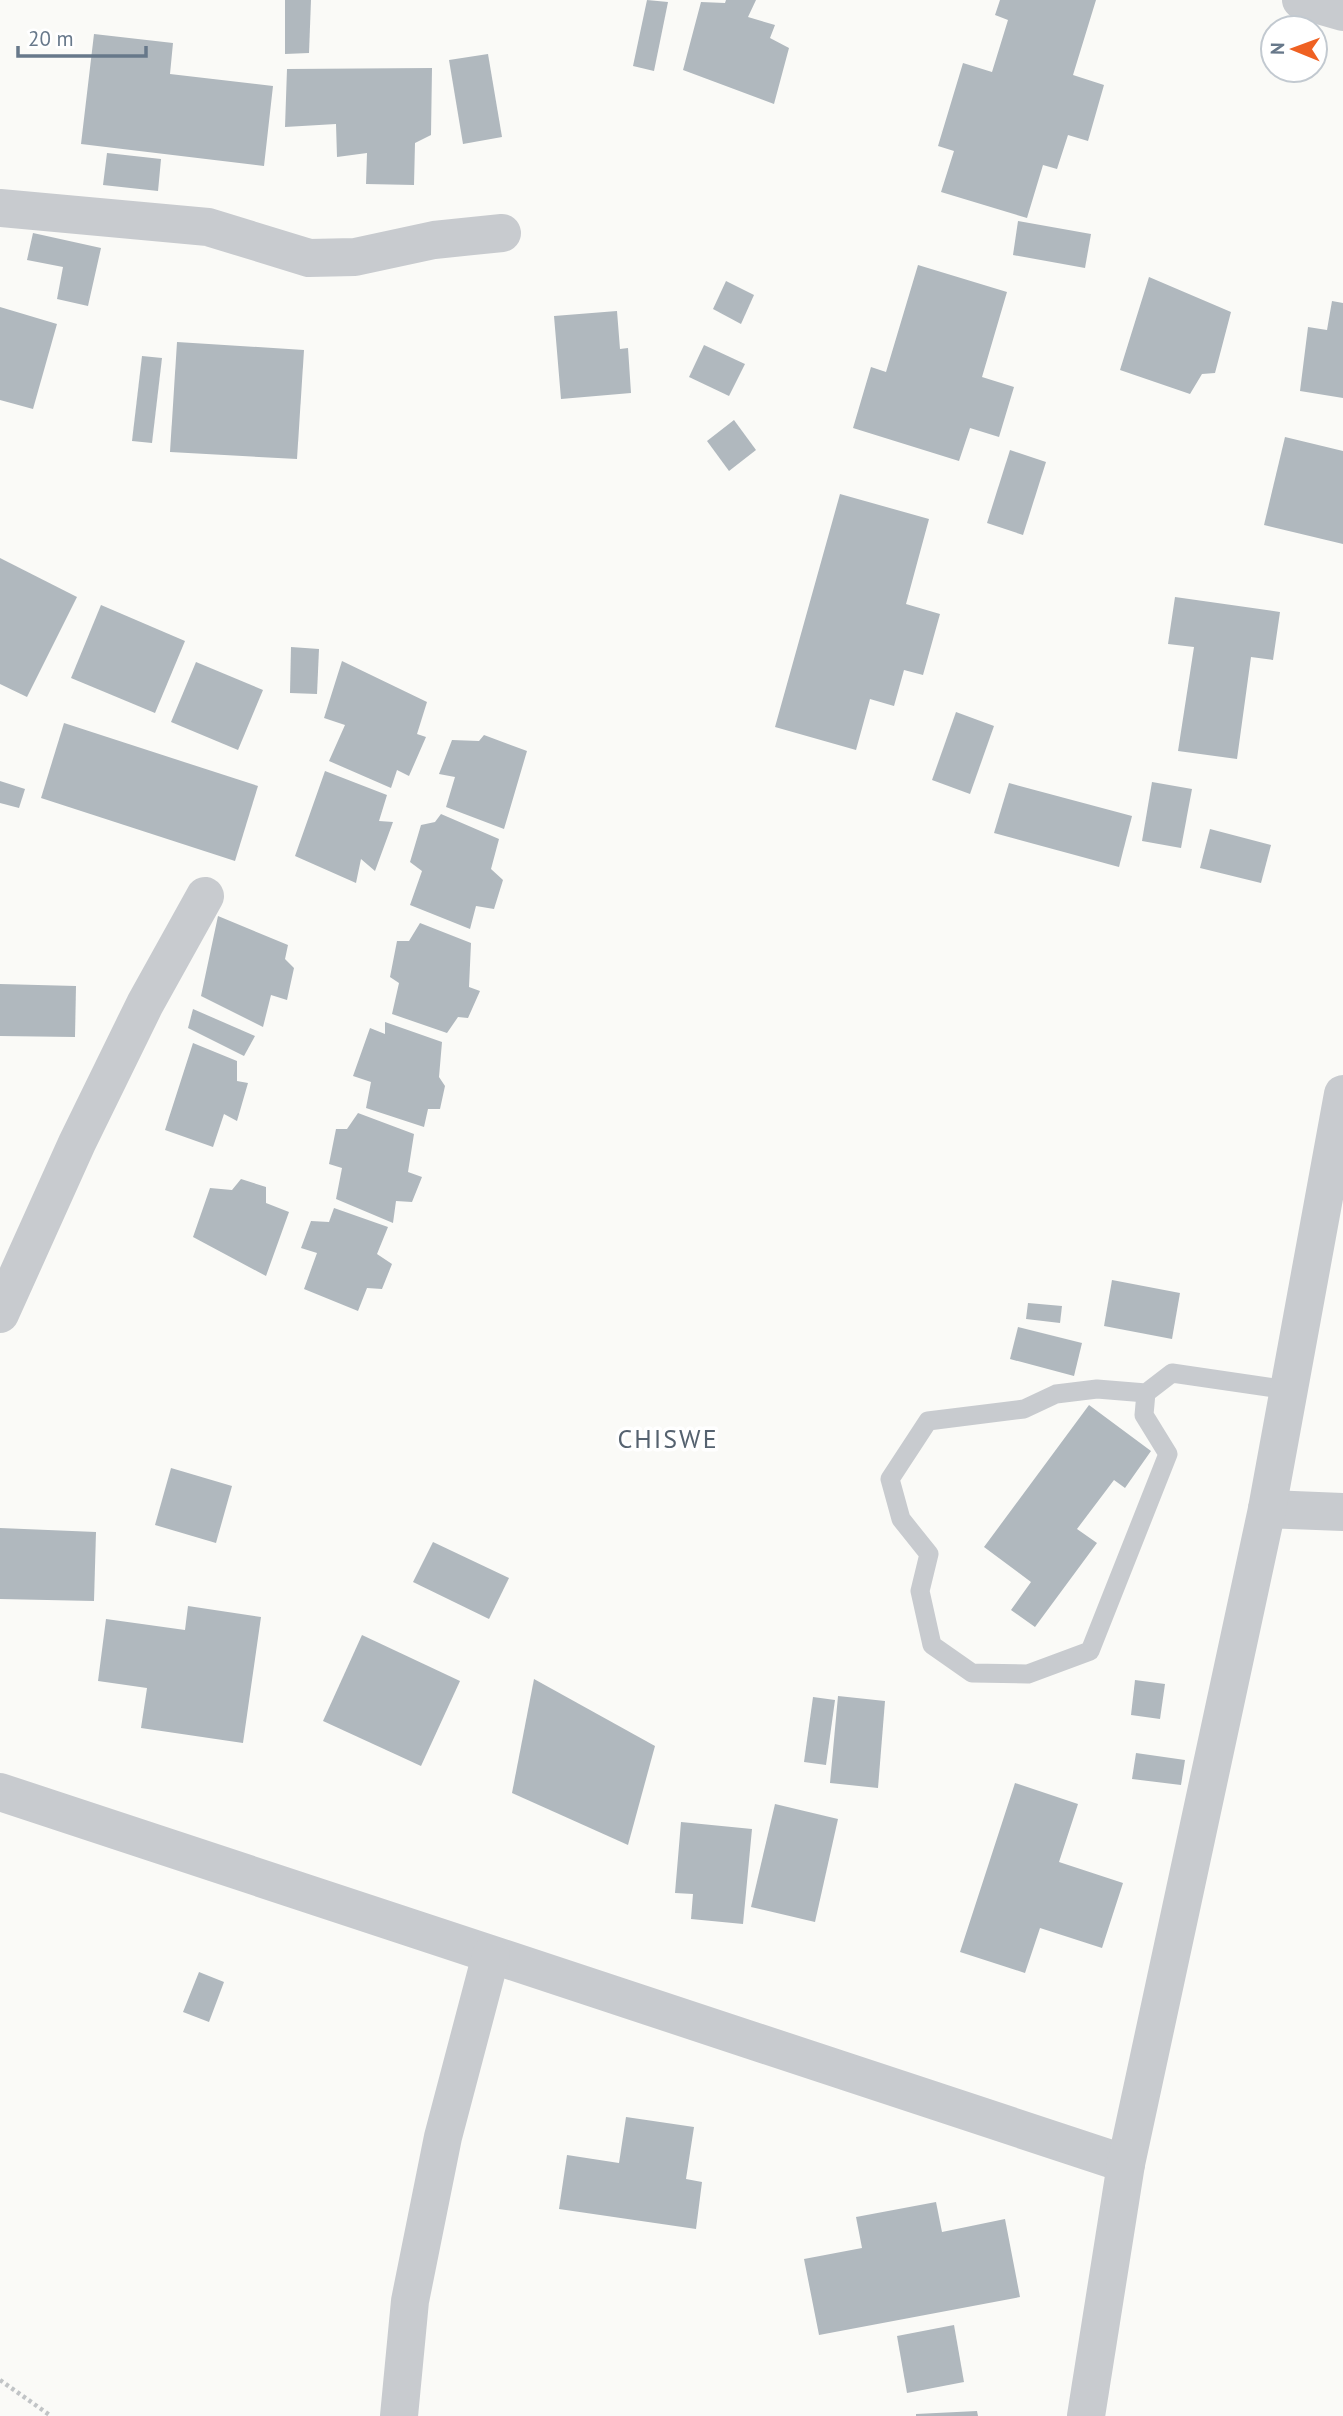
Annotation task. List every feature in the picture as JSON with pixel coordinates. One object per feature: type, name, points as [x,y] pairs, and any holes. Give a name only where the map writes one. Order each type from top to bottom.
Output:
[{"type":"street","points":[[1301,0],[1343,12]]},
{"type":"street","points":[[0,208],[208,227],[309,258],[355,257],[434,240],[502,233]]},
{"type":"street","points":[[0,1314],[77,1143],[145,1004],[205,896]]},
{"type":"street","points":[[1086,2416],[1126,2164],[1267,1509],[1343,1094]]},
{"type":"street","points":[[1267,1509],[1343,1512]]},
{"type":"street","points":[[0,1792],[1126,2164]]},
{"type":"street","points":[[399,2416],[410,2301],[443,2137],[491,1955]]},
{"type":"lane","points":[[1146,1392],[1144,1415],[1168,1454],[1090,1651],[1028,1674],[972,1673],[932,1645],[920,1591],[929,1554],[901,1519],[890,1479],[928,1421],[1024,1409],[1056,1394],[1097,1389],[1146,1392],[1172,1373],[1289,1390]]},
{"type":"path","points":[[0,2380],[51,2416]]},
{"type":"building","points":[[285,0],[311,0],[309,53],[285,54]]},
{"type":"building","points":[[647,0],[668,2],[654,71],[633,66]]},
{"type":"building","points":[[726,0],[756,0],[748,17],[775,25],[770,38],[789,48],[774,104],[683,70],[701,2],[725,3]]},
{"type":"building","points":[[1000,0],[1096,0],[1073,75],[1104,85],[1088,141],[1068,135],[1057,169],[1043,165],[1027,218],[941,192],[954,151],[938,146],[963,63],[992,72],[1008,20],[995,15]]},
{"type":"building","points":[[94,34],[173,43],[170,74],[273,86],[264,166],[81,144]]},
{"type":"building","points":[[488,54],[502,137],[463,144],[449,60]]},
{"type":"building","points":[[432,68],[431,135],[415,143],[414,185],[366,184],[367,153],[337,157],[336,124],[285,127],[287,69]]},
{"type":"building","points":[[107,153],[161,159],[158,191],[103,185]]},
{"type":"building","points":[[1018,221],[1091,234],[1085,268],[1013,255]]},
{"type":"building","points":[[33,233],[101,248],[88,306],[57,299],[63,267],[27,260]]},
{"type":"building","points":[[918,265],[1007,292],[982,377],[1014,387],[999,437],[970,428],[959,461],[853,428],[871,367],[886,372]]},
{"type":"building","points":[[1149,277],[1231,312],[1215,373],[1202,374],[1190,394],[1120,370]]},
{"type":"building","points":[[726,281],[754,295],[741,324],[713,309]]},
{"type":"building","points":[[1332,301],[1343,303],[1343,398],[1300,391],[1308,327],[1327,330]]},
{"type":"building","points":[[0,307],[57,324],[33,409],[0,400]]},
{"type":"building","points":[[617,311],[620,349],[628,348],[631,393],[561,399],[554,316]]},
{"type":"building","points":[[177,342],[304,350],[297,459],[170,452]]},
{"type":"building","points":[[704,345],[745,364],[729,396],[689,377]]},
{"type":"building","points":[[142,356],[162,358],[152,443],[132,441]]},
{"type":"building","points":[[734,420],[756,450],[729,471],[707,441]]},
{"type":"building","points":[[1285,437],[1343,451],[1343,544],[1264,525]]},
{"type":"building","points":[[1010,450],[1046,462],[1023,535],[987,523]]},
{"type":"building","points":[[840,494],[929,519],[906,604],[940,614],[923,675],[904,670],[894,706],[870,699],[856,750],[775,727]]},
{"type":"building","points":[[0,558],[77,597],[27,697],[0,684]]},
{"type":"building","points":[[1175,597],[1280,612],[1273,660],[1251,657],[1237,759],[1178,751],[1194,647],[1168,644]]},
{"type":"building","points":[[101,605],[185,641],[155,713],[71,678]]},
{"type":"building","points":[[291,647],[319,649],[317,694],[290,693]]},
{"type":"building","points":[[342,661],[427,702],[417,734],[426,737],[409,776],[397,770],[391,788],[329,761],[345,725],[324,718]]},
{"type":"building","points":[[196,662],[263,690],[238,750],[171,722]]},
{"type":"building","points":[[956,712],[994,726],[970,794],[932,780]]},
{"type":"building","points":[[64,723],[258,786],[235,861],[41,798]]},
{"type":"building","points":[[484,735],[527,751],[504,829],[446,807],[455,777],[439,774],[452,740],[479,741]]},
{"type":"building","points":[[325,771],[387,795],[379,821],[393,822],[375,871],[361,859],[356,883],[295,856]]},
{"type":"building","points":[[0,781],[25,789],[19,808],[0,803]]},
{"type":"building","points":[[1152,782],[1192,789],[1181,848],[1142,841]]},
{"type":"building","points":[[1009,783],[1132,816],[1119,867],[994,833]]},
{"type":"building","points":[[441,814],[499,839],[491,869],[503,880],[494,909],[476,906],[470,929],[410,905],[422,871],[410,862],[421,825],[435,822]]},
{"type":"building","points":[[1210,829],[1271,845],[1261,883],[1200,868]]},
{"type":"building","points":[[218,916],[288,945],[285,959],[294,968],[287,1000],[271,995],[263,1027],[201,996]]},
{"type":"building","points":[[420,923],[471,943],[469,987],[480,991],[468,1018],[458,1017],[447,1033],[392,1014],[399,983],[390,977],[397,941],[409,941]]},
{"type":"building","points":[[0,984],[76,986],[75,1037],[0,1036]]},
{"type":"building","points":[[193,1009],[255,1036],[244,1056],[188,1028]]},
{"type":"building","points":[[385,1022],[442,1042],[439,1077],[445,1086],[440,1109],[428,1109],[424,1127],[366,1108],[371,1082],[353,1076],[370,1028],[385,1034]]},
{"type":"building","points":[[193,1043],[237,1061],[237,1081],[248,1083],[237,1121],[224,1114],[213,1147],[165,1130]]},
{"type":"building","points":[[358,1113],[414,1134],[408,1172],[422,1177],[412,1202],[396,1201],[393,1223],[336,1199],[342,1168],[329,1164],[336,1129],[347,1129]]},
{"type":"building","points":[[241,1179],[266,1187],[266,1203],[289,1212],[266,1276],[193,1237],[210,1188],[232,1190]]},
{"type":"building","points":[[334,1208],[388,1227],[377,1254],[392,1264],[382,1289],[367,1288],[358,1311],[304,1289],[317,1253],[301,1248],[311,1221],[329,1222]]},
{"type":"building","points":[[1112,1280],[1180,1293],[1172,1339],[1104,1326]]},
{"type":"building","points":[[1028,1303],[1062,1306],[1060,1323],[1026,1319]]},
{"type":"building","points":[[1018,1327],[1082,1343],[1074,1376],[1010,1359]]},
{"type":"building","points":[[1089,1405],[1151,1451],[1125,1488],[1114,1480],[1077,1529],[1097,1543],[1035,1627],[1011,1610],[1031,1582],[984,1547]]},
{"type":"building","points":[[171,1468],[232,1486],[216,1543],[155,1525]]},
{"type":"building","points":[[0,1528],[96,1532],[94,1601],[0,1599]]},
{"type":"building","points":[[433,1542],[509,1578],[489,1619],[413,1582]]},
{"type":"building","points":[[188,1606],[261,1617],[243,1743],[141,1728],[147,1688],[98,1681],[106,1619],[185,1630]]},
{"type":"building","points":[[362,1635],[460,1681],[421,1766],[323,1721]]},
{"type":"building","points":[[534,1679],[655,1746],[628,1845],[512,1793]]},
{"type":"building","points":[[1135,1680],[1165,1684],[1160,1719],[1131,1715]]},
{"type":"building","points":[[838,1696],[885,1701],[878,1788],[830,1783]]},
{"type":"building","points":[[813,1697],[835,1700],[826,1765],[804,1762]]},
{"type":"building","points":[[1136,1753],[1185,1760],[1181,1785],[1132,1779]]},
{"type":"building","points":[[1015,1783],[1078,1804],[1059,1862],[1123,1883],[1102,1948],[1040,1928],[1025,1973],[960,1952]]},
{"type":"building","points":[[775,1804],[838,1819],[815,1922],[751,1907]]},
{"type":"building","points":[[681,1822],[752,1829],[743,1924],[691,1919],[693,1894],[675,1893]]},
{"type":"building","points":[[199,1972],[224,1982],[209,2022],[183,2012]]},
{"type":"building","points":[[626,2117],[694,2127],[686,2179],[702,2182],[696,2229],[559,2209],[567,2155],[619,2163]]},
{"type":"building","points":[[936,2202],[942,2232],[1005,2219],[1020,2297],[819,2335],[804,2259],[862,2248],[856,2217]]},
{"type":"building","points":[[954,2325],[964,2382],[907,2393],[897,2336]]},
{"type":"building","points":[[977,2411],[978,2416],[916,2416],[916,2414]]},
{"type":"district","name":"CHISWE","points":[[668,1438]]}]
